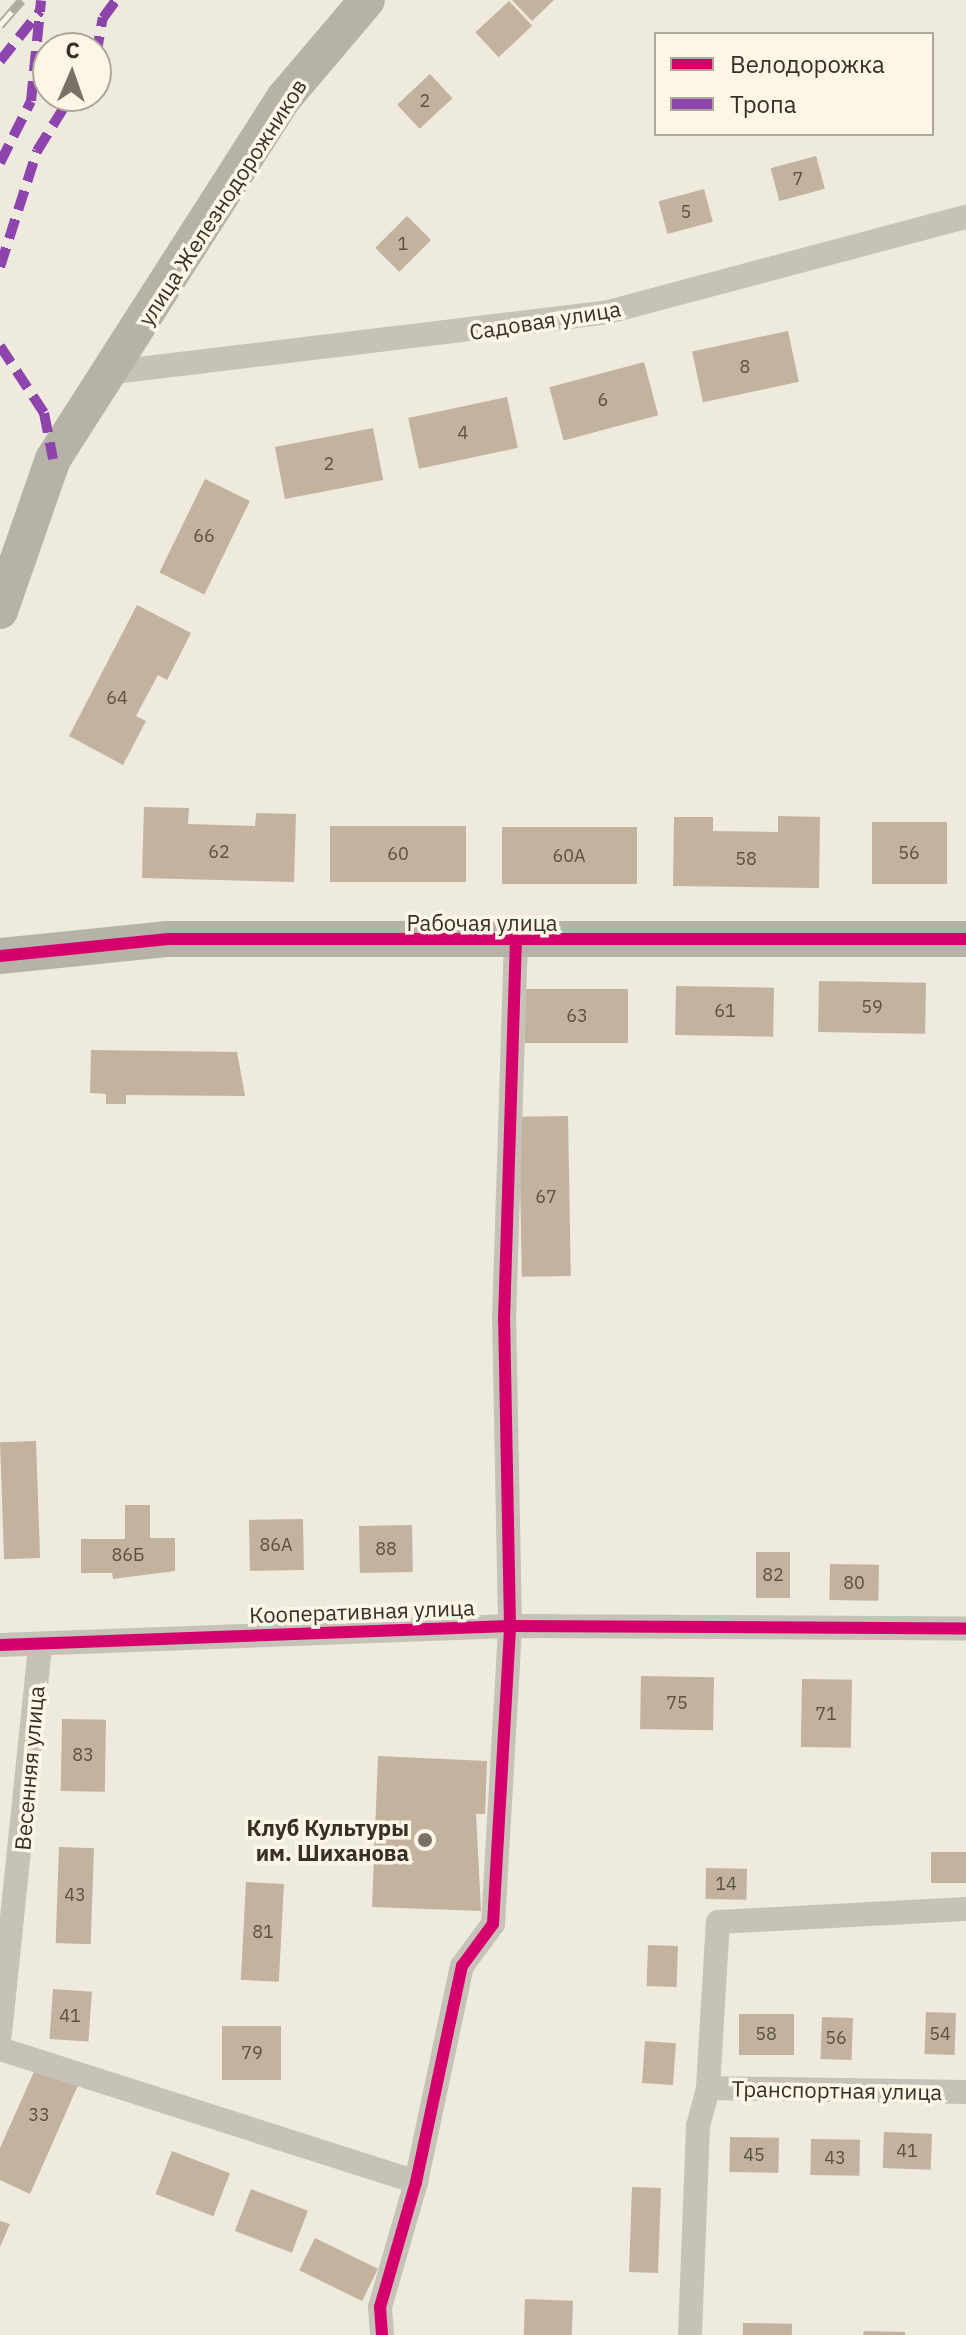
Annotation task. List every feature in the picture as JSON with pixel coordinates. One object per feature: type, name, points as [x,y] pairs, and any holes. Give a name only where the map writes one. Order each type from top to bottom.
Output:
[{"type":"street","name":"улица Железнодорожников","points":[[0,611],[53,459],[114,372],[284,98],[367,0]]},
{"type":"street","name":"Садовая улица","points":[[114,372],[608,312],[966,217]]},
{"type":"street","name":"Рабочая улица","points":[[0,956],[101,940],[516,943],[966,939]]},
{"type":"street","points":[[382,2335],[380,2307],[416,2182],[462,1966],[493,1924],[510,1626],[504,1320],[516,943]]},
{"type":"street","name":"Кооперативная улица","points":[[0,1645],[510,1626],[966,1628]]},
{"type":"street","name":"Весенняя улица","points":[[0,2034],[40,1645]]},
{"type":"street","points":[[690,2335],[698,2126],[708,2088],[718,1922],[966,1909]]},
{"type":"street","points":[[0,2049],[416,2182]]},
{"type":"street","name":"Транспортная улица","points":[[708,2088],[966,2092]]},
{"type":"building","points":[[512,0],[554,0],[532,21]]},
{"type":"building","points":[[509,1],[532,26],[499,57],[475,32]]},
{"type":"building","points":[[430,74],[453,98],[420,129],[397,105]]},
{"type":"building","points":[[816,156],[825,189],[779,201],[771,168]]},
{"type":"building","points":[[704,189],[713,222],[667,234],[659,201]]},
{"type":"building","points":[[407,216],[431,240],[399,272],[375,248]]},
{"type":"building","points":[[788,331],[799,382],[703,402],[692,351]]},
{"type":"building","points":[[644,362],[658,415],[564,440],[549,387]]},
{"type":"building","points":[[507,397],[518,448],[419,469],[408,418]]},
{"type":"building","points":[[373,428],[383,480],[285,499],[275,447]]},
{"type":"building","points":[[205,479],[250,501],[204,594],[159,572]]},
{"type":"building","points":[[137,605],[191,633],[167,680],[158,675],[136,716],[146,721],[123,765],[69,736]]},
{"type":"building","points":[[144,807],[189,808],[188,824],[255,826],[256,813],[296,814],[294,882],[142,878]]},
{"type":"building","points":[[778,816],[820,817],[819,888],[673,886],[674,817],[713,817],[713,831],[778,832]]},
{"type":"building","points":[[872,822],[947,822],[947,884],[872,884]]},
{"type":"building","points":[[330,826],[466,826],[466,882],[330,882]]},
{"type":"building","points":[[502,827],[637,827],[637,884],[502,884]]},
{"type":"building","points":[[819,981],[926,983],[925,1034],[818,1032]]},
{"type":"building","points":[[676,986],[774,988],[773,1037],[675,1035]]},
{"type":"building","points":[[525,989],[628,989],[628,1043],[525,1043]]},
{"type":"building","points":[[91,1050],[237,1052],[245,1096],[126,1095],[126,1104],[106,1104],[106,1094],[90,1093]]},
{"type":"building","points":[[568,1116],[571,1276],[522,1277],[519,1117]]},
{"type":"building","points":[[36,1441],[40,1558],[4,1559],[0,1442]]},
{"type":"building","points":[[125,1505],[150,1505],[150,1538],[175,1538],[175,1571],[113,1579],[112,1573],[81,1573],[81,1539],[125,1539]]},
{"type":"building","points":[[303,1519],[304,1570],[250,1571],[249,1520]]},
{"type":"building","points":[[412,1525],[413,1572],[360,1573],[359,1526]]},
{"type":"building","points":[[756,1552],[790,1552],[790,1598],[756,1598]]},
{"type":"building","points":[[830,1564],[879,1565],[878,1601],[829,1600]]},
{"type":"building","points":[[641,1676],[714,1677],[713,1730],[640,1729]]},
{"type":"building","points":[[802,1679],[852,1680],[851,1748],[801,1747]]},
{"type":"building","points":[[62,1719],[106,1720],[105,1792],[61,1791]]},
{"type":"building","name":"Клуб Культуры им. Шиханова","points":[[378,1756],[487,1761],[485,1814],[476,1814],[481,1911],[372,1907]]},
{"type":"building","points":[[59,1847],[94,1848],[91,1944],[56,1943]]},
{"type":"building","points":[[931,1852],[966,1852],[966,1883],[931,1883]]},
{"type":"building","points":[[706,1868],[747,1869],[746,1900],[705,1899]]},
{"type":"building","points":[[246,1882],[284,1884],[279,1982],[241,1980]]},
{"type":"building","points":[[648,1945],[678,1946],[677,1987],[647,1986]]},
{"type":"building","points":[[53,1989],[92,1992],[88,2042],[50,2039]]},
{"type":"building","points":[[926,2012],[956,2013],[955,2055],[925,2054]]},
{"type":"building","points":[[739,2014],[794,2014],[794,2055],[739,2055]]},
{"type":"building","points":[[822,2017],[853,2018],[852,2060],[821,2059]]},
{"type":"building","points":[[222,2026],[281,2026],[281,2080],[222,2080]]},
{"type":"building","points":[[645,2041],[676,2043],[673,2085],[642,2083]]},
{"type":"building","points":[[37,2065],[79,2083],[30,2194],[0,2180],[0,2148]]},
{"type":"building","points":[[884,2132],[932,2134],[931,2170],[883,2168]]},
{"type":"building","points":[[730,2137],[779,2138],[778,2173],[729,2172]]},
{"type":"building","points":[[811,2139],[860,2140],[859,2176],[810,2175]]},
{"type":"building","points":[[172,2151],[230,2173],[213,2216],[156,2194]]},
{"type":"building","points":[[632,2187],[661,2188],[658,2273],[629,2272]]},
{"type":"building","points":[[251,2189],[308,2211],[292,2253],[235,2231]]},
{"type":"building","points":[[0,2221],[10,2224],[0,2247]]},
{"type":"building","points":[[315,2238],[378,2269],[362,2301],[299,2270]]},
{"type":"building","points":[[525,2299],[573,2301],[572,2335],[524,2335]]},
{"type":"building","points":[[743,2323],[792,2324],[792,2335],[743,2335]]},
{"type":"building","points":[[864,2331],[905,2332],[905,2335],[863,2335]]},
{"type":"railway","points":[[0,25],[22,0]]},
{"type":"marked path","points":[[0,163],[31,101],[41,0]]},
{"type":"marked path","points":[[100,32],[103,18],[116,0]]},
{"type":"marked path","points":[[0,61],[40,11]]},
{"type":"marked path","points":[[0,267],[37,151],[61,112]]},
{"type":"marked path","points":[[0,346],[44,413],[53,459]]},
{"type":"cycle path","points":[[0,956],[168,939],[966,939]]},
{"type":"cycle path","points":[[382,2335],[380,2307],[416,2182],[462,1966],[493,1924],[510,1626],[504,1320],[516,943]]},
{"type":"cycle path","points":[[0,1645],[510,1626],[966,1628]]},
{"type":"place","name":"Клуб Культуры им. Шиханова","points":[[425,1840]]}]
